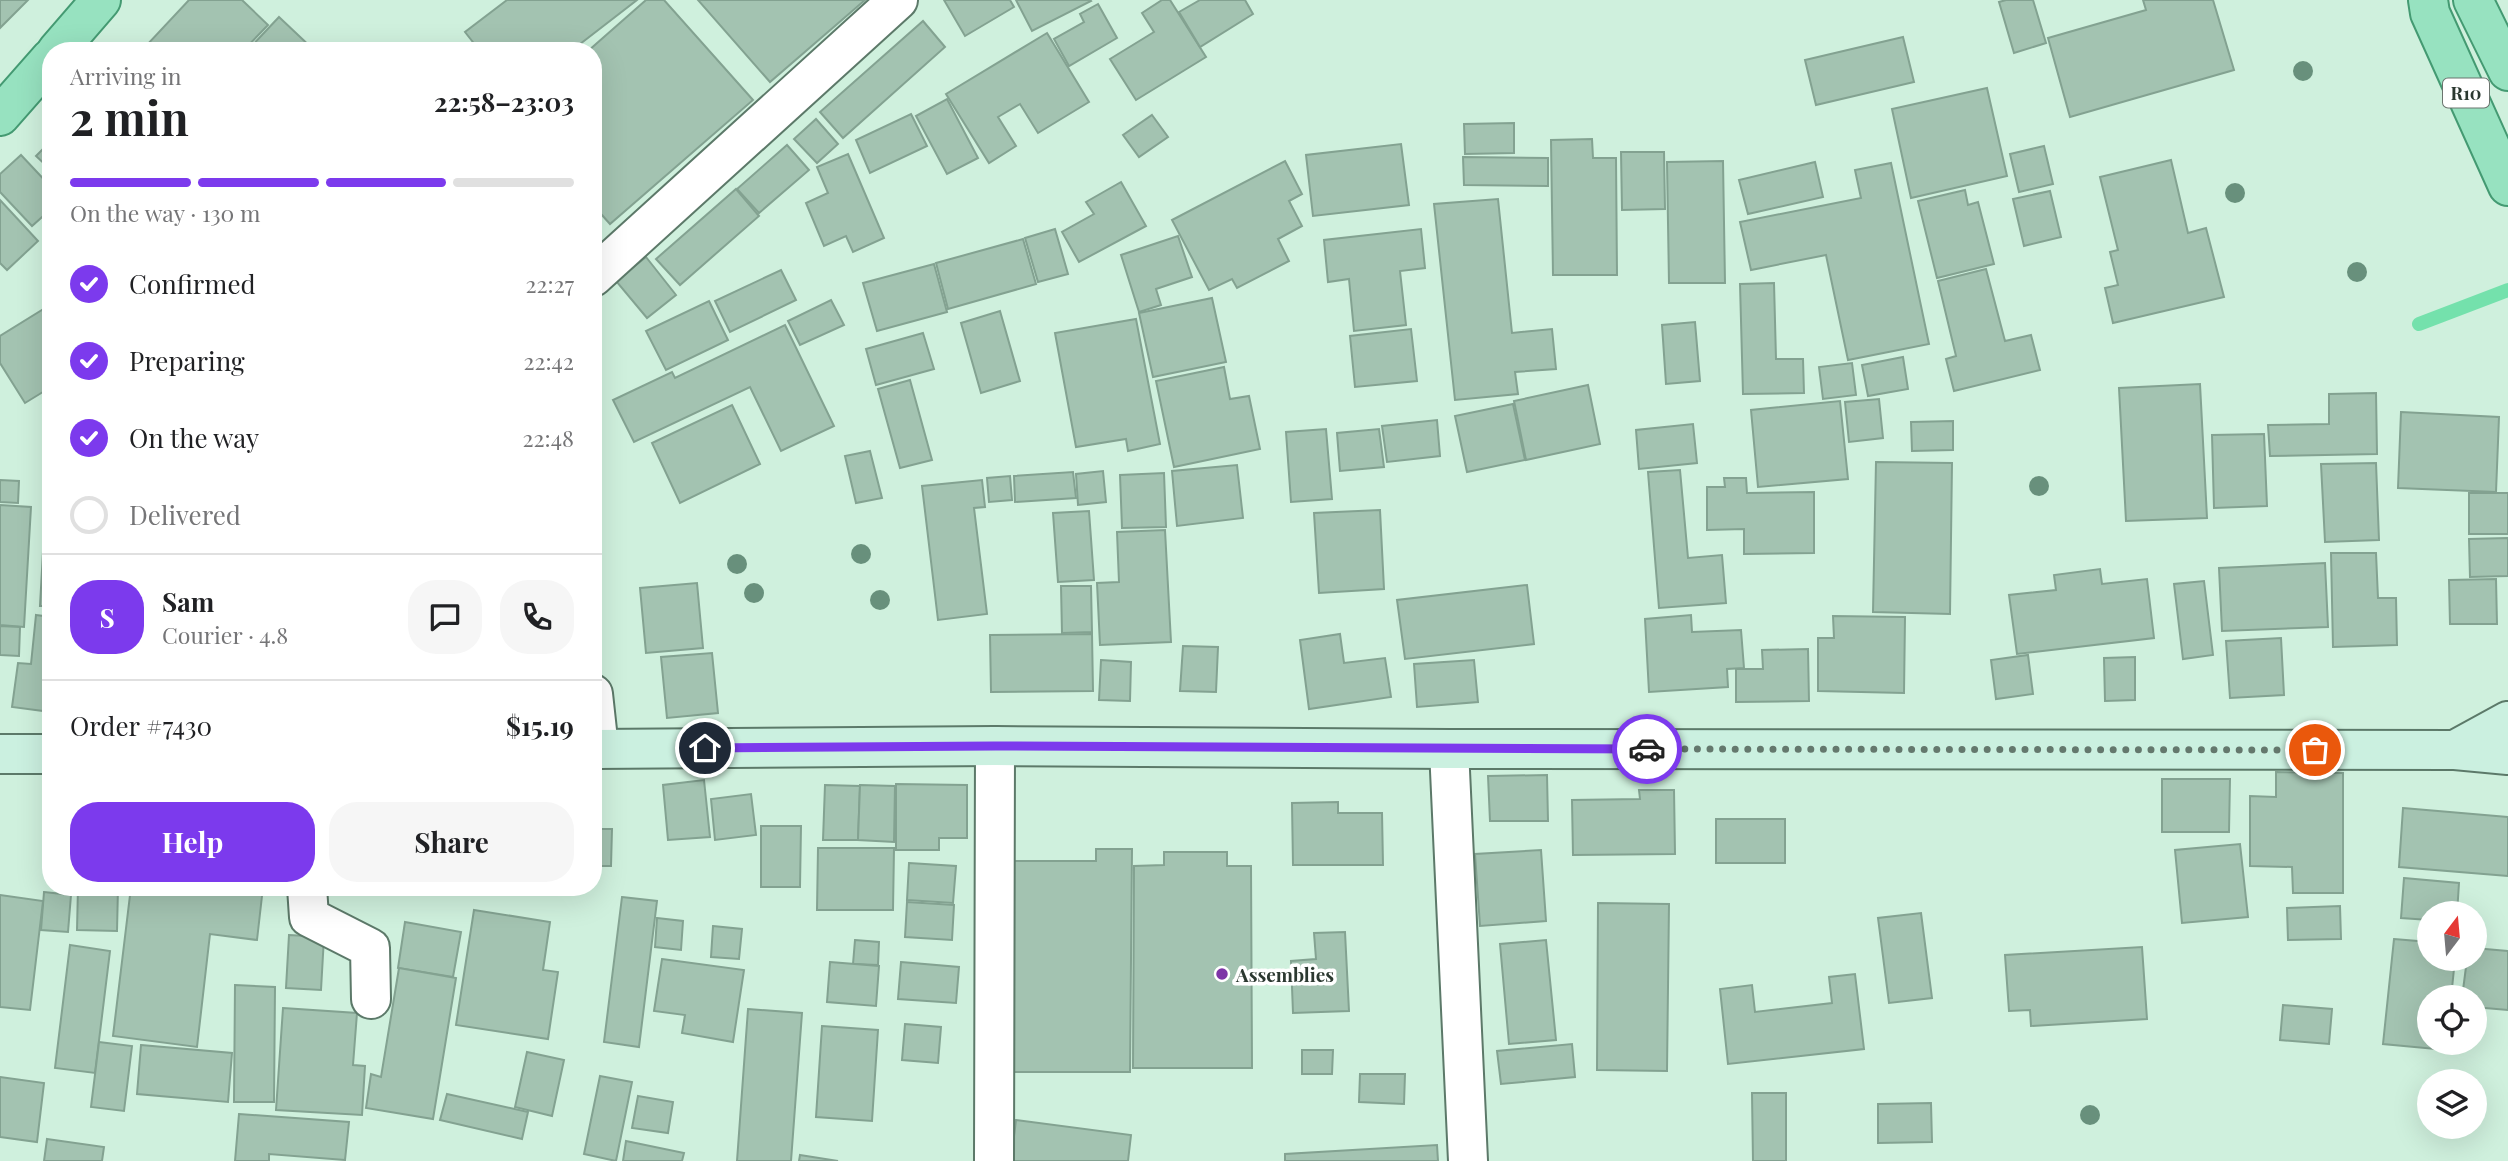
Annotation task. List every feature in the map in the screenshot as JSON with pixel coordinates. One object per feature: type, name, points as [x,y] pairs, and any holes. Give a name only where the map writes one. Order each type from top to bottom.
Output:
[{"type":"main road","points":[[65,42],[101,0]]},
{"type":"main road","name":"R10","points":[[2428,0],[2430,13],[2508,186]]},
{"type":"main road","name":"R10","points":[[2473,0],[2508,71]]},
{"type":"main road","points":[[0,116],[42,68]]},
{"type":"main road","points":[[2455,750],[2508,721]]},
{"type":"main road","points":[[2455,750],[2508,737]]},
{"type":"main road","points":[[602,749],[995,746],[2455,750],[2508,755]]},
{"type":"main road","points":[[0,754],[42,754]]},
{"type":"street","points":[[602,269],[898,0]]},
{"type":"street","points":[[994,1161],[995,746]]},
{"type":"street","points":[[1448,749],[1468,1161]]},
{"type":"street","points":[[308,896],[309,917],[370,948],[371,999]]},
{"type":"building","points":[[0,0],[28,0],[0,28]]},
{"type":"building","points":[[189,0],[242,0],[268,25],[252,42],[150,42]]},
{"type":"building","points":[[507,0],[637,0],[583,42],[473,42],[465,32]]},
{"type":"building","points":[[646,0],[664,0],[753,100],[610,224],[602,215],[602,42],[598,42]]},
{"type":"building","points":[[698,0],[865,0],[770,82]]},
{"type":"building","points":[[944,0],[1010,0],[1014,7],[965,36]]},
{"type":"building","points":[[1016,0],[1090,0],[1091,1],[1032,31]]},
{"type":"building","points":[[1162,0],[1170,0],[1206,57],[1136,100],[1110,59],[1154,32],[1142,13]]},
{"type":"building","points":[[1200,0],[1245,0],[1253,14],[1200,47],[1179,12]]},
{"type":"building","points":[[2033,0],[2046,43],[2014,53],[1999,2]]},
{"type":"building","points":[[2143,0],[2213,0],[2234,70],[2070,117],[2048,38],[2146,10]]},
{"type":"building","points":[[1098,4],[1117,38],[1069,66],[1054,39],[1084,22],[1080,14]]},
{"type":"building","points":[[279,17],[305,42],[255,42]]},
{"type":"building","points":[[923,21],[945,47],[843,138],[820,112]]},
{"type":"building","points":[[1047,33],[1089,102],[1038,133],[1020,104],[998,117],[1016,146],[989,163],[946,94]]},
{"type":"building","points":[[1903,37],[1914,82],[1816,105],[1805,60]]},
{"type":"building","points":[[1987,88],[2007,176],[1911,198],[1892,109]]},
{"type":"building","points":[[947,99],[978,158],[947,174],[916,116]]},
{"type":"building","points":[[911,114],[927,146],[870,173],[856,140]]},
{"type":"building","points":[[1152,115],[1168,137],[1139,157],[1123,135]]},
{"type":"building","points":[[816,119],[838,144],[817,163],[794,139]]},
{"type":"building","points":[[1514,123],[1514,153],[1465,154],[1464,124]]},
{"type":"building","points":[[1592,139],[1593,158],[1616,158],[1617,275],[1553,275],[1551,140]]},
{"type":"building","points":[[1401,144],[1409,205],[1313,216],[1306,155]]},
{"type":"building","points":[[787,145],[809,170],[759,213],[737,189]]},
{"type":"building","points":[[2044,146],[2053,184],[2019,192],[2010,154]]},
{"type":"building","points":[[42,150],[42,162],[36,156]]},
{"type":"building","points":[[1621,152],[1664,152],[1665,209],[1622,210]]},
{"type":"building","points":[[848,154],[884,238],[853,252],[846,236],[824,246],[806,203],[828,193],[817,167]]},
{"type":"building","points":[[21,155],[42,177],[42,217],[32,226],[0,192],[0,174]]},
{"type":"building","points":[[1463,157],[1548,158],[1548,186],[1464,185]]},
{"type":"building","points":[[2171,160],[2188,233],[2206,228],[2224,297],[2113,323],[2105,288],[2118,285],[2110,252],[2118,250],[2100,177]]},
{"type":"building","points":[[1285,161],[1302,194],[1289,201],[1302,226],[1278,239],[1289,261],[1237,288],[1232,279],[1209,290],[1172,220]]},
{"type":"building","points":[[1723,161],[1725,283],[1669,283],[1667,162]]},
{"type":"building","points":[[1815,162],[1823,197],[1748,214],[1739,180]]},
{"type":"building","points":[[1891,163],[1929,344],[1848,360],[1826,255],[1751,270],[1740,222],[1861,198],[1855,170]]},
{"type":"building","points":[[1121,182],[1146,226],[1079,262],[1062,232],[1094,214],[1086,202]]},
{"type":"building","points":[[736,189],[759,216],[680,285],[656,259]]},
{"type":"building","points":[[1965,190],[1968,205],[1978,202],[1994,264],[1937,278],[1918,201]]},
{"type":"building","points":[[2050,191],[2061,237],[2024,246],[2013,199]]},
{"type":"building","points":[[1498,199],[1512,333],[1552,329],[1556,369],[1515,372],[1518,394],[1455,400],[1434,204]]},
{"type":"building","points":[[0,200],[38,241],[7,270],[0,263]]},
{"type":"building","points":[[1055,229],[1068,274],[1038,282],[1025,238]]},
{"type":"building","points":[[1421,229],[1425,268],[1400,271],[1406,325],[1354,331],[1349,279],[1328,282],[1324,240]]},
{"type":"building","points":[[1178,236],[1192,277],[1156,289],[1161,305],[1139,312],[1121,255]]},
{"type":"building","points":[[1023,239],[1036,284],[948,309],[936,263]]},
{"type":"building","points":[[646,257],[676,295],[647,318],[616,281]]},
{"type":"building","points":[[934,264],[947,312],[877,331],[863,283]]},
{"type":"building","points":[[1986,269],[2005,341],[2031,335],[2040,370],[1954,391],[1946,359],[1956,356],[1938,281]]},
{"type":"building","points":[[781,270],[796,300],[730,332],[715,301]]},
{"type":"building","points":[[1774,283],[1776,359],[1803,359],[1804,393],[1743,394],[1740,284]]},
{"type":"building","points":[[1212,298],[1226,362],[1153,377],[1139,313]]},
{"type":"building","points":[[831,300],[844,325],[800,345],[788,321]]},
{"type":"building","points":[[709,301],[728,340],[666,370],[646,331]]},
{"type":"building","points":[[42,310],[42,393],[25,403],[0,363],[0,336]]},
{"type":"building","points":[[1000,311],[1020,381],[981,393],[961,323]]},
{"type":"building","points":[[1136,319],[1160,444],[1128,451],[1126,439],[1076,447],[1055,333]]},
{"type":"building","points":[[1695,322],[1700,381],[1666,384],[1662,325]]},
{"type":"building","points":[[785,325],[834,426],[781,451],[750,387],[634,442],[613,400],[672,372],[675,378]]},
{"type":"building","points":[[1411,329],[1417,381],[1355,387],[1350,336]]},
{"type":"building","points":[[923,333],[934,369],[876,385],[866,349]]},
{"type":"building","points":[[1903,357],[1908,389],[1868,396],[1862,365]]},
{"type":"building","points":[[1852,363],[1856,395],[1823,399],[1819,367]]},
{"type":"building","points":[[1224,367],[1230,399],[1249,396],[1260,449],[1174,467],[1156,381]]},
{"type":"building","points":[[910,380],[932,460],[900,468],[878,389]]},
{"type":"building","points":[[2200,384],[2207,518],[2126,521],[2119,388]]},
{"type":"building","points":[[1588,385],[1600,444],[1526,460],[1514,401]]},
{"type":"building","points":[[2376,393],[2377,454],[2270,456],[2268,425],[2329,424],[2329,394]]},
{"type":"building","points":[[1879,399],[1883,438],[1849,442],[1845,402]]},
{"type":"building","points":[[1840,401],[1848,479],[1758,487],[1751,410]]},
{"type":"building","points":[[1513,404],[1525,460],[1467,472],[1455,416]]},
{"type":"building","points":[[732,405],[760,464],[680,503],[652,443]]},
{"type":"building","points":[[2401,412],[2499,417],[2496,492],[2398,488]]},
{"type":"building","points":[[1437,420],[1440,456],[1387,462],[1382,426]]},
{"type":"building","points":[[1953,421],[1953,450],[1912,451],[1911,422]]},
{"type":"building","points":[[1693,424],[1697,463],[1639,469],[1636,430]]},
{"type":"building","points":[[1326,429],[1332,499],[1291,502],[1286,432]]},
{"type":"building","points":[[1379,429],[1384,467],[1340,471],[1337,433]]},
{"type":"building","points":[[2264,434],[2267,506],[2214,508],[2212,435]]},
{"type":"building","points":[[870,451],[882,498],[856,503],[845,456]]},
{"type":"building","points":[[1876,462],[1952,463],[1950,614],[1873,612]]},
{"type":"building","points":[[2376,463],[2379,540],[2325,542],[2321,464]]},
{"type":"building","points":[[1237,465],[1243,518],[1177,526],[1172,471]]},
{"type":"building","points":[[1680,470],[1688,558],[1722,555],[1726,603],[1659,608],[1648,472]]},
{"type":"building","points":[[1103,471],[1106,502],[1078,505],[1076,474]]},
{"type":"building","points":[[1073,472],[1076,498],[1015,502],[1014,476]]},
{"type":"building","points":[[1164,473],[1166,527],[1122,528],[1120,475]]},
{"type":"building","points":[[1010,476],[1012,500],[989,502],[987,478]]},
{"type":"building","points":[[1724,478],[1746,478],[1747,493],[1814,492],[1814,553],[1744,554],[1744,529],[1707,530],[1707,487],[1725,487]]},
{"type":"building","points":[[0,480],[19,481],[18,503],[0,502]]},
{"type":"building","points":[[982,480],[985,507],[974,508],[987,614],[938,620],[922,486]]},
{"type":"building","points":[[2469,493],[2508,493],[2508,534],[2469,534]]},
{"type":"building","points":[[0,505],[31,507],[24,627],[0,625]]},
{"type":"building","points":[[1380,510],[1384,589],[1319,593],[1314,513]]},
{"type":"building","points":[[1089,511],[1094,580],[1058,582],[1053,513]]},
{"type":"building","points":[[1165,530],[1171,642],[1100,645],[1097,583],[1119,582],[1117,532]]},
{"type":"building","points":[[2508,538],[2508,576],[2470,577],[2469,539]]},
{"type":"building","points":[[2331,553],[2376,553],[2378,598],[2396,598],[2397,645],[2333,647]]},
{"type":"building","points":[[2325,563],[2328,627],[2222,631],[2219,568]]},
{"type":"building","points":[[2100,569],[2102,584],[2147,579],[2154,638],[2017,654],[2009,595],[2056,590],[2054,575]]},
{"type":"building","points":[[42,570],[42,606],[40,606]]},
{"type":"building","points":[[2496,579],[2497,624],[2450,624],[2449,580]]},
{"type":"building","points":[[2204,581],[2213,655],[2183,659],[2174,584]]},
{"type":"building","points":[[697,583],[703,648],[646,653],[640,588]]},
{"type":"building","points":[[1527,585],[1534,644],[1405,659],[1397,600]]},
{"type":"building","points":[[1061,586],[1091,586],[1092,632],[1062,633]]},
{"type":"building","points":[[36,615],[42,616],[42,711],[12,707],[18,663],[31,664]]},
{"type":"building","points":[[1691,615],[1692,632],[1741,630],[1744,668],[1727,669],[1728,687],[1649,692],[1645,619]]},
{"type":"building","points":[[1833,616],[1905,617],[1904,693],[1818,691],[1818,638],[1834,638]]},
{"type":"building","points":[[0,626],[20,627],[19,656],[0,655]]},
{"type":"building","points":[[1092,634],[1093,691],[991,692],[990,635]]},
{"type":"building","points":[[1340,634],[1344,663],[1385,658],[1391,697],[1309,709],[1300,640]]},
{"type":"building","points":[[2281,638],[2284,695],[2230,698],[2226,641]]},
{"type":"building","points":[[1183,646],[1218,647],[1216,692],[1180,691]]},
{"type":"building","points":[[1808,649],[1809,701],[1736,702],[1736,669],[1763,669],[1762,650]]},
{"type":"building","points":[[712,653],[718,713],[667,718],[661,657]]},
{"type":"building","points":[[2028,655],[2033,694],[1996,699],[1991,660]]},
{"type":"building","points":[[2135,657],[2135,700],[2105,701],[2104,658]]},
{"type":"building","points":[[1101,660],[1131,662],[1130,701],[1099,700]]},
{"type":"building","points":[[1474,660],[1478,702],[1417,707],[1414,664]]},
{"type":"building","points":[[2276,772],[2343,773],[2343,893],[2293,893],[2292,867],[2250,866],[2250,796],[2276,797]]},
{"type":"building","points":[[1547,775],[1548,821],[1490,821],[1488,776]]},
{"type":"building","points":[[2162,779],[2230,779],[2229,832],[2162,832]]},
{"type":"building","points":[[704,780],[710,837],[668,840],[663,785]]},
{"type":"building","points":[[896,784],[967,785],[967,838],[939,838],[939,850],[896,850]]},
{"type":"building","points":[[825,785],[860,786],[858,840],[823,840]]},
{"type":"building","points":[[860,785],[895,786],[894,842],[858,840]]},
{"type":"building","points":[[1639,790],[1674,790],[1675,854],[1573,855],[1572,800],[1640,799]]},
{"type":"building","points":[[751,794],[756,835],[715,840],[711,799]]},
{"type":"building","points":[[1338,802],[1338,813],[1382,813],[1383,865],[1293,865],[1292,803]]},
{"type":"building","points":[[2403,808],[2508,817],[2508,876],[2399,867]]},
{"type":"building","points":[[1716,819],[1785,819],[1785,863],[1716,863]]},
{"type":"building","points":[[761,826],[801,826],[800,887],[761,887]]},
{"type":"building","points":[[602,829],[612,829],[611,866],[602,866]]},
{"type":"building","points":[[2240,844],[2248,917],[2182,923],[2175,850]]},
{"type":"building","points":[[818,848],[894,848],[893,910],[817,910]]},
{"type":"building","points":[[1096,849],[1132,849],[1130,1072],[1005,1072],[1006,861],[1096,861]]},
{"type":"building","points":[[1541,850],[1546,921],[1480,926],[1475,854]]},
{"type":"building","points":[[1164,852],[1227,852],[1227,866],[1251,866],[1252,1068],[1133,1068],[1134,866],[1164,865]]},
{"type":"building","points":[[909,863],[956,866],[953,903],[907,900]]},
{"type":"building","points":[[2404,878],[2459,883],[2458,901],[2417,901],[2417,919],[2401,918]]},
{"type":"building","points":[[0,895],[43,901],[30,1010],[0,1007]]},
{"type":"building","points":[[44,896],[71,896],[68,932],[41,930]]},
{"type":"building","points":[[78,896],[118,896],[117,931],[77,930]]},
{"type":"building","points":[[130,896],[262,896],[257,940],[210,934],[197,1047],[113,1036]]},
{"type":"building","points":[[622,897],[657,901],[639,1047],[604,1042]]},
{"type":"building","points":[[907,902],[954,905],[952,940],[905,937]]},
{"type":"building","points":[[1598,903],[1669,904],[1667,1071],[1597,1070]]},
{"type":"building","points":[[2340,906],[2341,939],[2288,940],[2287,908]]},
{"type":"building","points":[[474,910],[550,922],[543,970],[558,972],[548,1039],[456,1025]]},
{"type":"building","points":[[1921,913],[1932,998],[1889,1003],[1878,918]]},
{"type":"building","points":[[657,918],[683,921],[681,950],[655,947]]},
{"type":"building","points":[[405,922],[461,932],[453,977],[398,968]]},
{"type":"building","points":[[713,926],[742,929],[739,959],[711,957]]},
{"type":"building","points":[[1345,932],[1349,1011],[1293,1013],[1291,961],[1316,959],[1314,933]]},
{"type":"building","points":[[289,935],[324,937],[321,990],[286,988]]},
{"type":"building","points":[[2394,939],[2417,941],[2417,971],[2454,971],[2452,985],[2417,985],[2417,1047],[2383,1044]]},
{"type":"building","points":[[855,940],[879,942],[878,965],[853,964]]},
{"type":"building","points":[[1546,940],[1556,1040],[1509,1044],[1500,944]]},
{"type":"building","points":[[70,945],[110,951],[95,1073],[55,1068]]},
{"type":"building","points":[[2142,947],[2147,1019],[2031,1026],[2030,1010],[2009,1011],[2005,955]]},
{"type":"building","points":[[2487,949],[2508,951],[2508,1010],[2487,1008],[2487,985],[2464,985],[2465,971],[2487,971]]},
{"type":"building","points":[[662,959],[744,970],[733,1042],[682,1033],[685,1015],[654,1011]]},
{"type":"building","points":[[830,962],[879,966],[876,1006],[827,1002]]},
{"type":"building","points":[[901,962],[959,967],[956,1003],[898,999]]},
{"type":"building","points":[[399,968],[456,978],[433,1119],[366,1108],[371,1074],[381,1077]]},
{"type":"building","points":[[1855,974],[1864,1049],[1728,1064],[1720,989],[1752,985],[1755,1012],[1832,1003],[1829,977]]},
{"type":"building","points":[[235,985],[275,987],[274,1102],[234,1102]]},
{"type":"building","points":[[2283,1005],[2332,1009],[2329,1044],[2280,1040]]},
{"type":"building","points":[[283,1008],[357,1013],[353,1065],[365,1066],[362,1115],[276,1110]]},
{"type":"building","points":[[748,1009],[802,1013],[791,1161],[737,1161]]},
{"type":"building","points":[[905,1024],[941,1027],[938,1063],[902,1060]]},
{"type":"building","points":[[822,1026],[878,1030],[872,1121],[816,1117]]},
{"type":"building","points":[[99,1042],[132,1046],[124,1111],[91,1107]]},
{"type":"building","points":[[1572,1044],[1575,1077],[1501,1084],[1497,1051]]},
{"type":"building","points":[[141,1045],[232,1053],[228,1102],[137,1094]]},
{"type":"building","points":[[1302,1050],[1333,1050],[1332,1074],[1302,1074]]},
{"type":"building","points":[[527,1052],[564,1060],[552,1116],[515,1107]]},
{"type":"building","points":[[1360,1074],[1405,1074],[1404,1104],[1359,1102]]},
{"type":"building","points":[[600,1076],[632,1082],[616,1161],[584,1154]]},
{"type":"building","points":[[0,1077],[44,1083],[37,1142],[0,1137]]},
{"type":"building","points":[[1752,1093],[1786,1093],[1786,1161],[1753,1161]]},
{"type":"building","points":[[447,1094],[528,1112],[522,1139],[440,1120]]},
{"type":"building","points":[[638,1096],[673,1102],[668,1133],[632,1128]]},
{"type":"building","points":[[1931,1103],[1932,1142],[1878,1143],[1878,1104]]},
{"type":"building","points":[[239,1114],[349,1122],[345,1160],[269,1154],[269,1161],[235,1161]]},
{"type":"building","points":[[1016,1120],[1131,1135],[1128,1161],[1011,1161]]},
{"type":"building","points":[[47,1139],[104,1147],[102,1161],[44,1161]]},
{"type":"building","points":[[626,1141],[684,1153],[682,1161],[623,1161]]},
{"type":"building","points":[[1437,1145],[1438,1161],[1285,1161],[1285,1154]]},
{"type":"building","points":[[800,1155],[838,1161],[799,1161]]},
{"type":"waterway","points":[[2419,324],[2508,290]]},
{"type":"way so far","points":[[1647,749],[2315,750]]},
{"type":"place","name":"Assemblies","points":[[1222,974]]},
{"type":"route","points":[[705,748],[995,746],[1647,749]]}]
